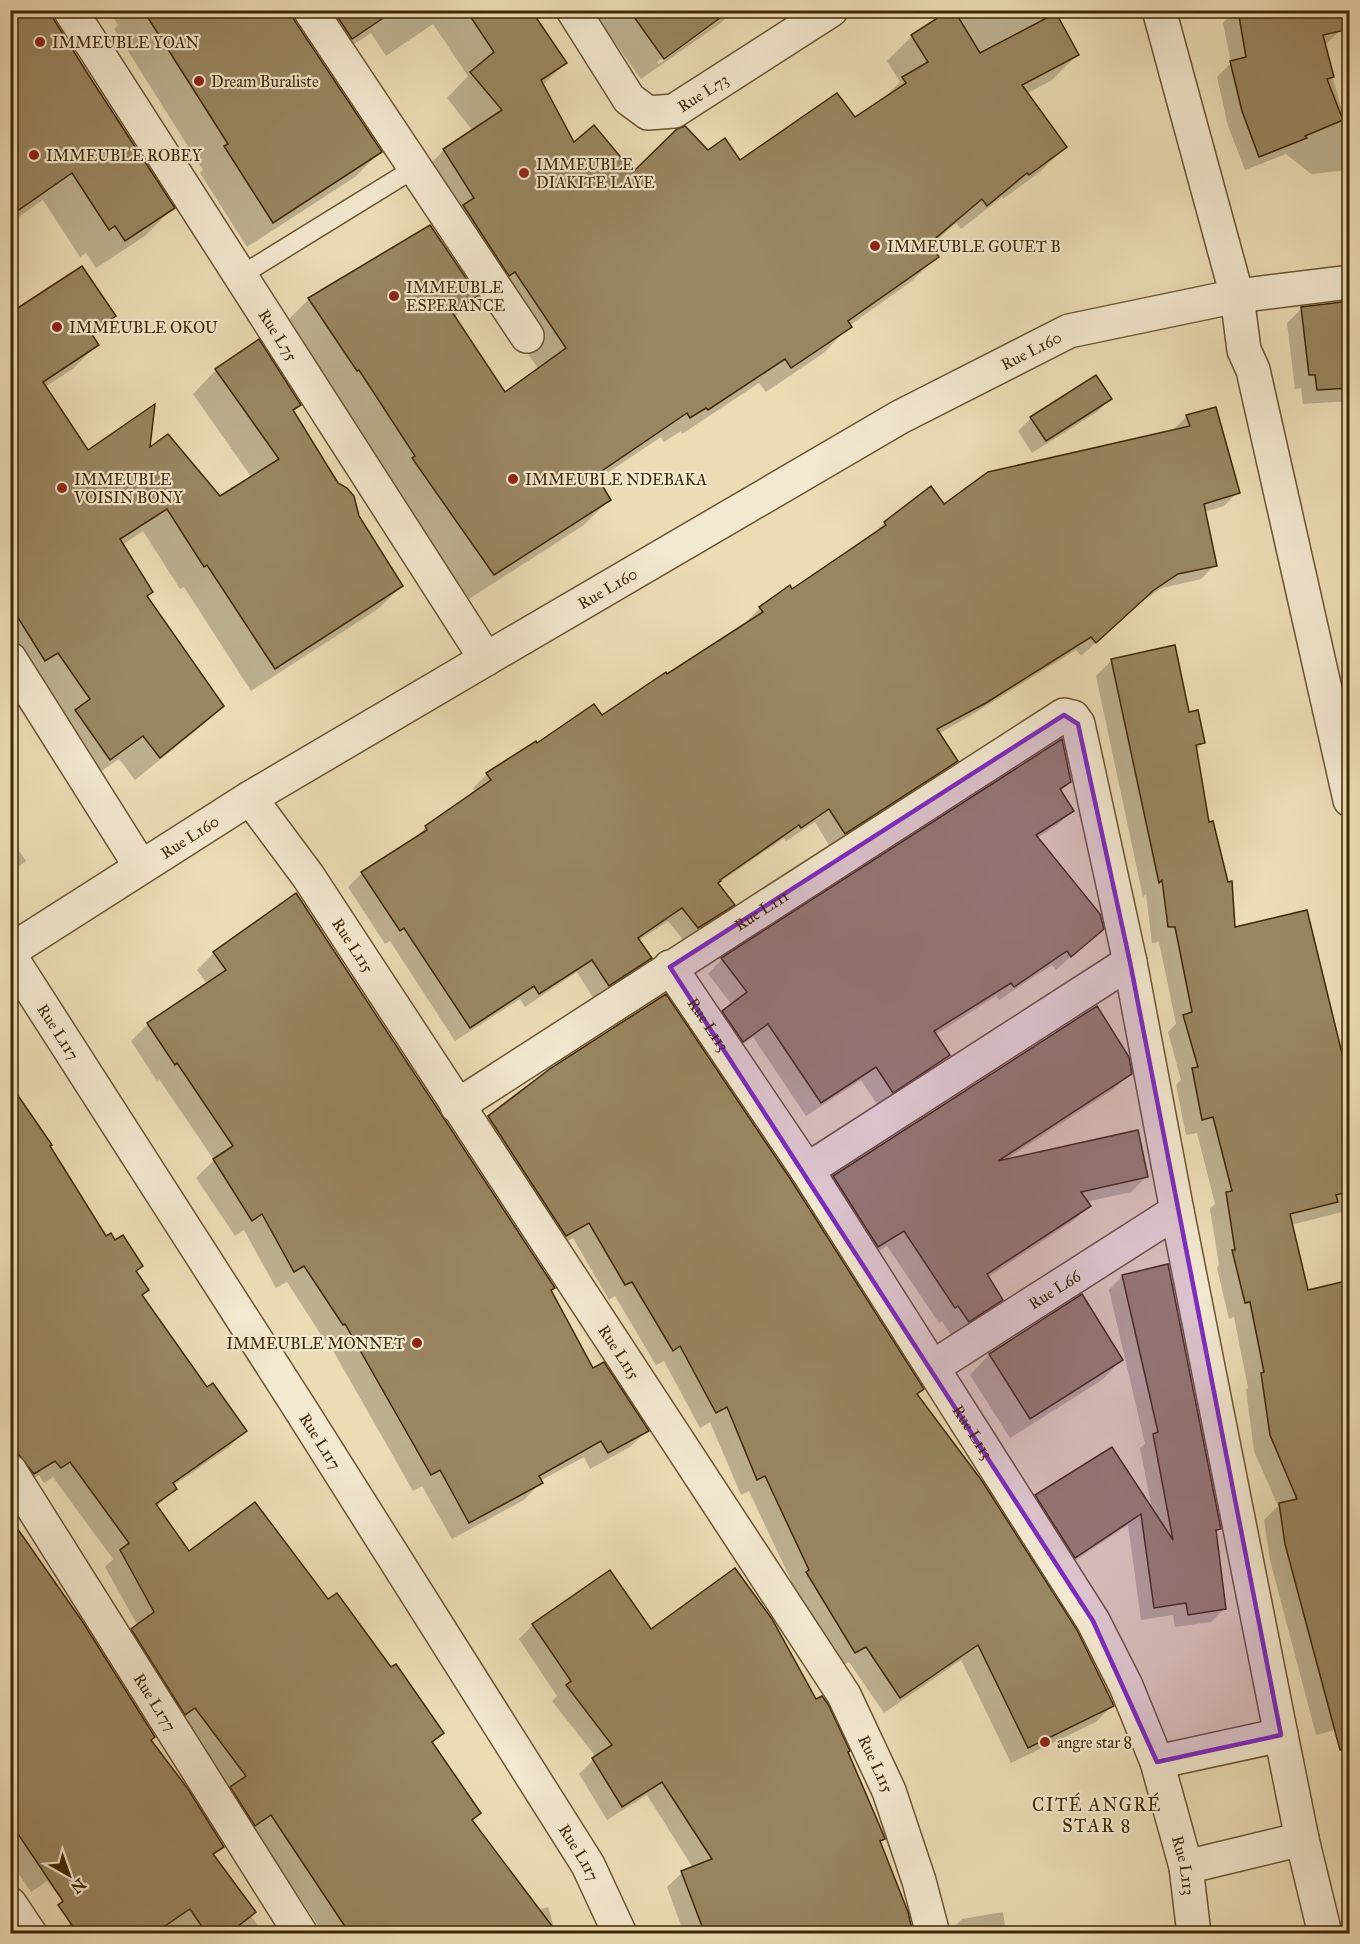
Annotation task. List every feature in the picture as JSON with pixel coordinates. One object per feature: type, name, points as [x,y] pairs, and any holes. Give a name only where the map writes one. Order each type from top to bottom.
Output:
[{"type":"street","name":"Rue L75","points":[[70,10],[486,659]]},
{"type":"street","points":[[310,10],[527,336]]},
{"type":"street","name":"Rue L73","points":[[573,10],[629,99],[648,113],[674,111],[831,10]]},
{"type":"street","points":[[1159,10],[1237,296],[1244,350],[1253,370],[1350,800]]},
{"type":"street","name":"Rue L160","points":[[10,951],[250,798],[486,659],[900,417],[1069,331],[1237,296],[1350,282]]},
{"type":"street","points":[[10,659],[141,867]]},
{"type":"street","name":"Rue L111","points":[[458,1106],[670,967],[1064,715],[1073,717],[1078,724],[1130,962]]},
{"type":"street","name":"Rue L115","points":[[250,798],[308,876],[843,1695],[889,1791],[920,1881],[933,1934]]},
{"type":"street","name":"Rue L117","points":[[10,956],[302,1410],[588,1865],[620,1934]]},
{"type":"street","points":[[807,1170],[1130,962],[1281,1735],[1302,1839],[1325,1934]]},
{"type":"street","name":"Rue L113","points":[[670,967],[807,1170],[1093,1621],[1126,1686],[1157,1762],[1186,1867],[1194,1934]]},
{"type":"street","name":"Rue L66","points":[[933,1367],[1177,1211]]},
{"type":"street","name":"Rue L177","points":[[10,1471],[301,1934]]},
{"type":"street","points":[[1157,1762],[1281,1735]]},
{"type":"street","points":[[1186,1867],[1302,1839]]},
{"type":"street","points":[[10,1904],[30,1934]]},
{"type":"lane","points":[[240,276],[415,168]]},
{"type":"highlighted area","points":[[1064,715],[1078,724],[1130,962],[1281,1735],[1157,1762],[1093,1621],[670,967]]},
{"type":"building","points":[[10,10],[50,10],[91,79],[175,208],[125,241],[115,226],[109,230],[72,173],[10,216]]},
{"type":"building","points":[[143,10],[291,10],[294,20],[382,152],[273,223],[224,146],[228,144]]},
{"type":"building","points":[[333,10],[395,10],[352,39]]},
{"type":"building","points":[[466,10],[531,10],[567,63],[541,80],[574,142],[594,125],[633,172],[677,129],[685,126],[708,150],[725,138],[740,160],[837,93],[855,117],[906,83],[902,77],[928,62],[911,35],[950,10],[954,10],[980,53],[1056,13],[1079,55],[1022,85],[1067,147],[1029,175],[1027,173],[987,206],[982,199],[930,243],[939,257],[848,321],[852,327],[791,368],[785,359],[708,410],[706,408],[690,418],[687,413],[596,475],[611,500],[494,575],[412,458],[415,456],[359,370],[357,371],[308,298],[430,225],[478,296],[452,312],[505,392],[566,348],[515,272],[509,276],[463,205],[474,198],[443,149],[502,110],[470,72],[494,52]]},
{"type":"building","points":[[629,10],[731,10],[664,59]]},
{"type":"building","points":[[1238,10],[1350,10],[1350,29],[1323,35],[1334,77],[1327,79],[1343,120],[1305,136],[1307,138],[1259,157],[1242,111],[1230,61],[1246,57]]},
{"type":"building","points":[[82,266],[116,316],[91,333],[99,345],[43,382],[88,450],[155,404],[150,447],[168,434],[220,496],[279,459],[215,369],[259,339],[301,405],[293,410],[338,483],[354,496],[359,516],[403,586],[275,669],[207,565],[204,567],[167,509],[120,539],[153,592],[147,596],[224,706],[160,758],[143,736],[110,760],[75,710],[90,699],[58,653],[45,661],[10,605],[10,313]]},
{"type":"building","points":[[1350,301],[1350,388],[1317,390],[1315,375],[1309,375],[1301,307]]},
{"type":"building","points":[[1096,375],[1112,399],[1046,441],[1030,417]]},
{"type":"building","points":[[1216,407],[1240,493],[1204,504],[1217,566],[1178,574],[1154,590],[1096,643],[1091,637],[986,703],[937,729],[958,761],[845,834],[829,809],[801,828],[799,825],[720,880],[718,883],[735,905],[698,928],[682,908],[638,938],[652,958],[609,986],[592,960],[539,994],[534,986],[470,1028],[404,928],[400,931],[361,872],[427,830],[425,826],[491,780],[486,773],[536,741],[537,743],[594,704],[602,715],[666,672],[667,674],[763,612],[759,607],[790,585],[792,589],[886,525],[884,522],[931,486],[944,504],[988,472],[1190,426],[1186,415]]},
{"type":"building","points":[[1175,645],[1189,712],[1198,710],[1205,743],[1196,745],[1209,822],[1213,821],[1228,882],[1232,881],[1235,927],[1307,910],[1350,1086],[1350,1191],[1336,1195],[1338,1202],[1290,1214],[1308,1290],[1350,1280],[1350,1749],[1340,1750],[1285,1544],[1279,1503],[1297,1499],[1270,1435],[1261,1373],[1264,1372],[1250,1302],[1245,1303],[1232,1250],[1235,1250],[1226,1192],[1232,1191],[1213,1117],[1202,1120],[1192,1068],[1198,1067],[1183,1015],[1192,1012],[1175,927],[1168,927],[1162,880],[1159,883],[1111,659]]},
{"type":"building","points":[[1062,739],[1071,782],[1060,789],[1074,811],[1036,835],[1100,914],[1104,929],[1071,957],[1067,951],[1014,987],[1011,983],[934,1031],[950,1055],[893,1093],[876,1067],[821,1103],[768,1024],[743,1042],[722,1011],[747,992],[721,958]]},
{"type":"building","points":[[296,893],[555,1288],[551,1290],[593,1368],[604,1362],[649,1431],[608,1453],[601,1441],[539,1476],[543,1483],[469,1523],[440,1470],[431,1475],[345,1324],[343,1325],[304,1266],[294,1272],[262,1214],[252,1221],[213,1159],[233,1146],[147,1023],[226,970],[213,952]]},
{"type":"building","points":[[666,994],[791,1180],[924,1389],[917,1394],[982,1481],[1077,1630],[1114,1706],[1028,1748],[978,1645],[900,1698],[866,1647],[855,1653],[806,1572],[809,1570],[765,1476],[757,1480],[727,1407],[716,1413],[680,1346],[673,1351],[632,1282],[625,1285],[589,1223],[566,1236],[488,1116],[551,1068]]},
{"type":"building","points":[[1097,1006],[1129,1057],[1132,1074],[998,1161],[1138,1130],[1148,1177],[1081,1192],[1091,1206],[987,1274],[1003,1300],[969,1322],[958,1306],[955,1308],[904,1231],[878,1247],[833,1176]]},
{"type":"building","points":[[10,1084],[52,1145],[50,1146],[106,1236],[111,1233],[115,1240],[123,1235],[143,1266],[136,1271],[149,1290],[142,1295],[207,1387],[213,1383],[247,1431],[173,1483],[177,1489],[156,1504],[189,1551],[255,1502],[328,1599],[337,1593],[391,1667],[396,1664],[444,1733],[432,1742],[481,1813],[472,1820],[558,1934],[350,1934],[271,1815],[255,1826],[230,1787],[246,1776],[195,1708],[185,1715],[131,1629],[154,1612],[120,1550],[129,1543],[70,1462],[61,1468],[55,1461],[34,1474],[19,1455],[10,1452]]},
{"type":"building","points":[[1168,1264],[1221,1529],[1216,1530],[1226,1609],[1188,1615],[1186,1603],[1154,1608],[1141,1514],[1075,1558],[1035,1495],[1112,1447],[1173,1540],[1153,1434],[1158,1432],[1122,1275]]},
{"type":"building","points":[[1082,1294],[1123,1360],[1030,1419],[989,1354]]},
{"type":"building","points":[[10,1518],[82,1621],[155,1737],[151,1740],[188,1789],[224,1847],[213,1854],[256,1912],[228,1934],[207,1934],[190,1909],[153,1934],[78,1934],[58,1905],[63,1901],[10,1822]]},
{"type":"building","points":[[735,1568],[772,1619],[816,1699],[822,1696],[828,1704],[850,1751],[848,1752],[884,1836],[885,1839],[880,1841],[908,1912],[913,1934],[705,1934],[681,1871],[712,1859],[662,1782],[622,1807],[592,1758],[612,1745],[566,1685],[571,1681],[532,1624],[610,1570],[651,1629]]},
{"type":"place","name":"IMMEUBLE YOAN","points":[[40,42]]},
{"type":"place","name":"Dream Buraliste","points":[[199,81]]},
{"type":"place","name":"IMMEUBLE ROBEY","points":[[34,155]]},
{"type":"place","name":"IMMEUBLE DIAKITE LAYE","points":[[524,173]]},
{"type":"place","name":"IMMEUBLE GOUET B","points":[[875,246]]},
{"type":"place","name":"IMMEUBLE ESPERANCE","points":[[394,296]]},
{"type":"place","name":"IMMEUBLE OKOU","points":[[57,327]]},
{"type":"place","name":"IMMEUBLE NDEBAKA","points":[[513,479]]},
{"type":"place","name":"IMMEUBLE VOISIN BONY","points":[[62,488]]},
{"type":"place","name":"IMMEUBLE MONNET","points":[[417,1343]]},
{"type":"place","name":"angre star 8","points":[[1045,1742]]},
{"type":"district","name":"CITÉ ANGRÉ STAR 8","points":[[1097,1815]]}]
